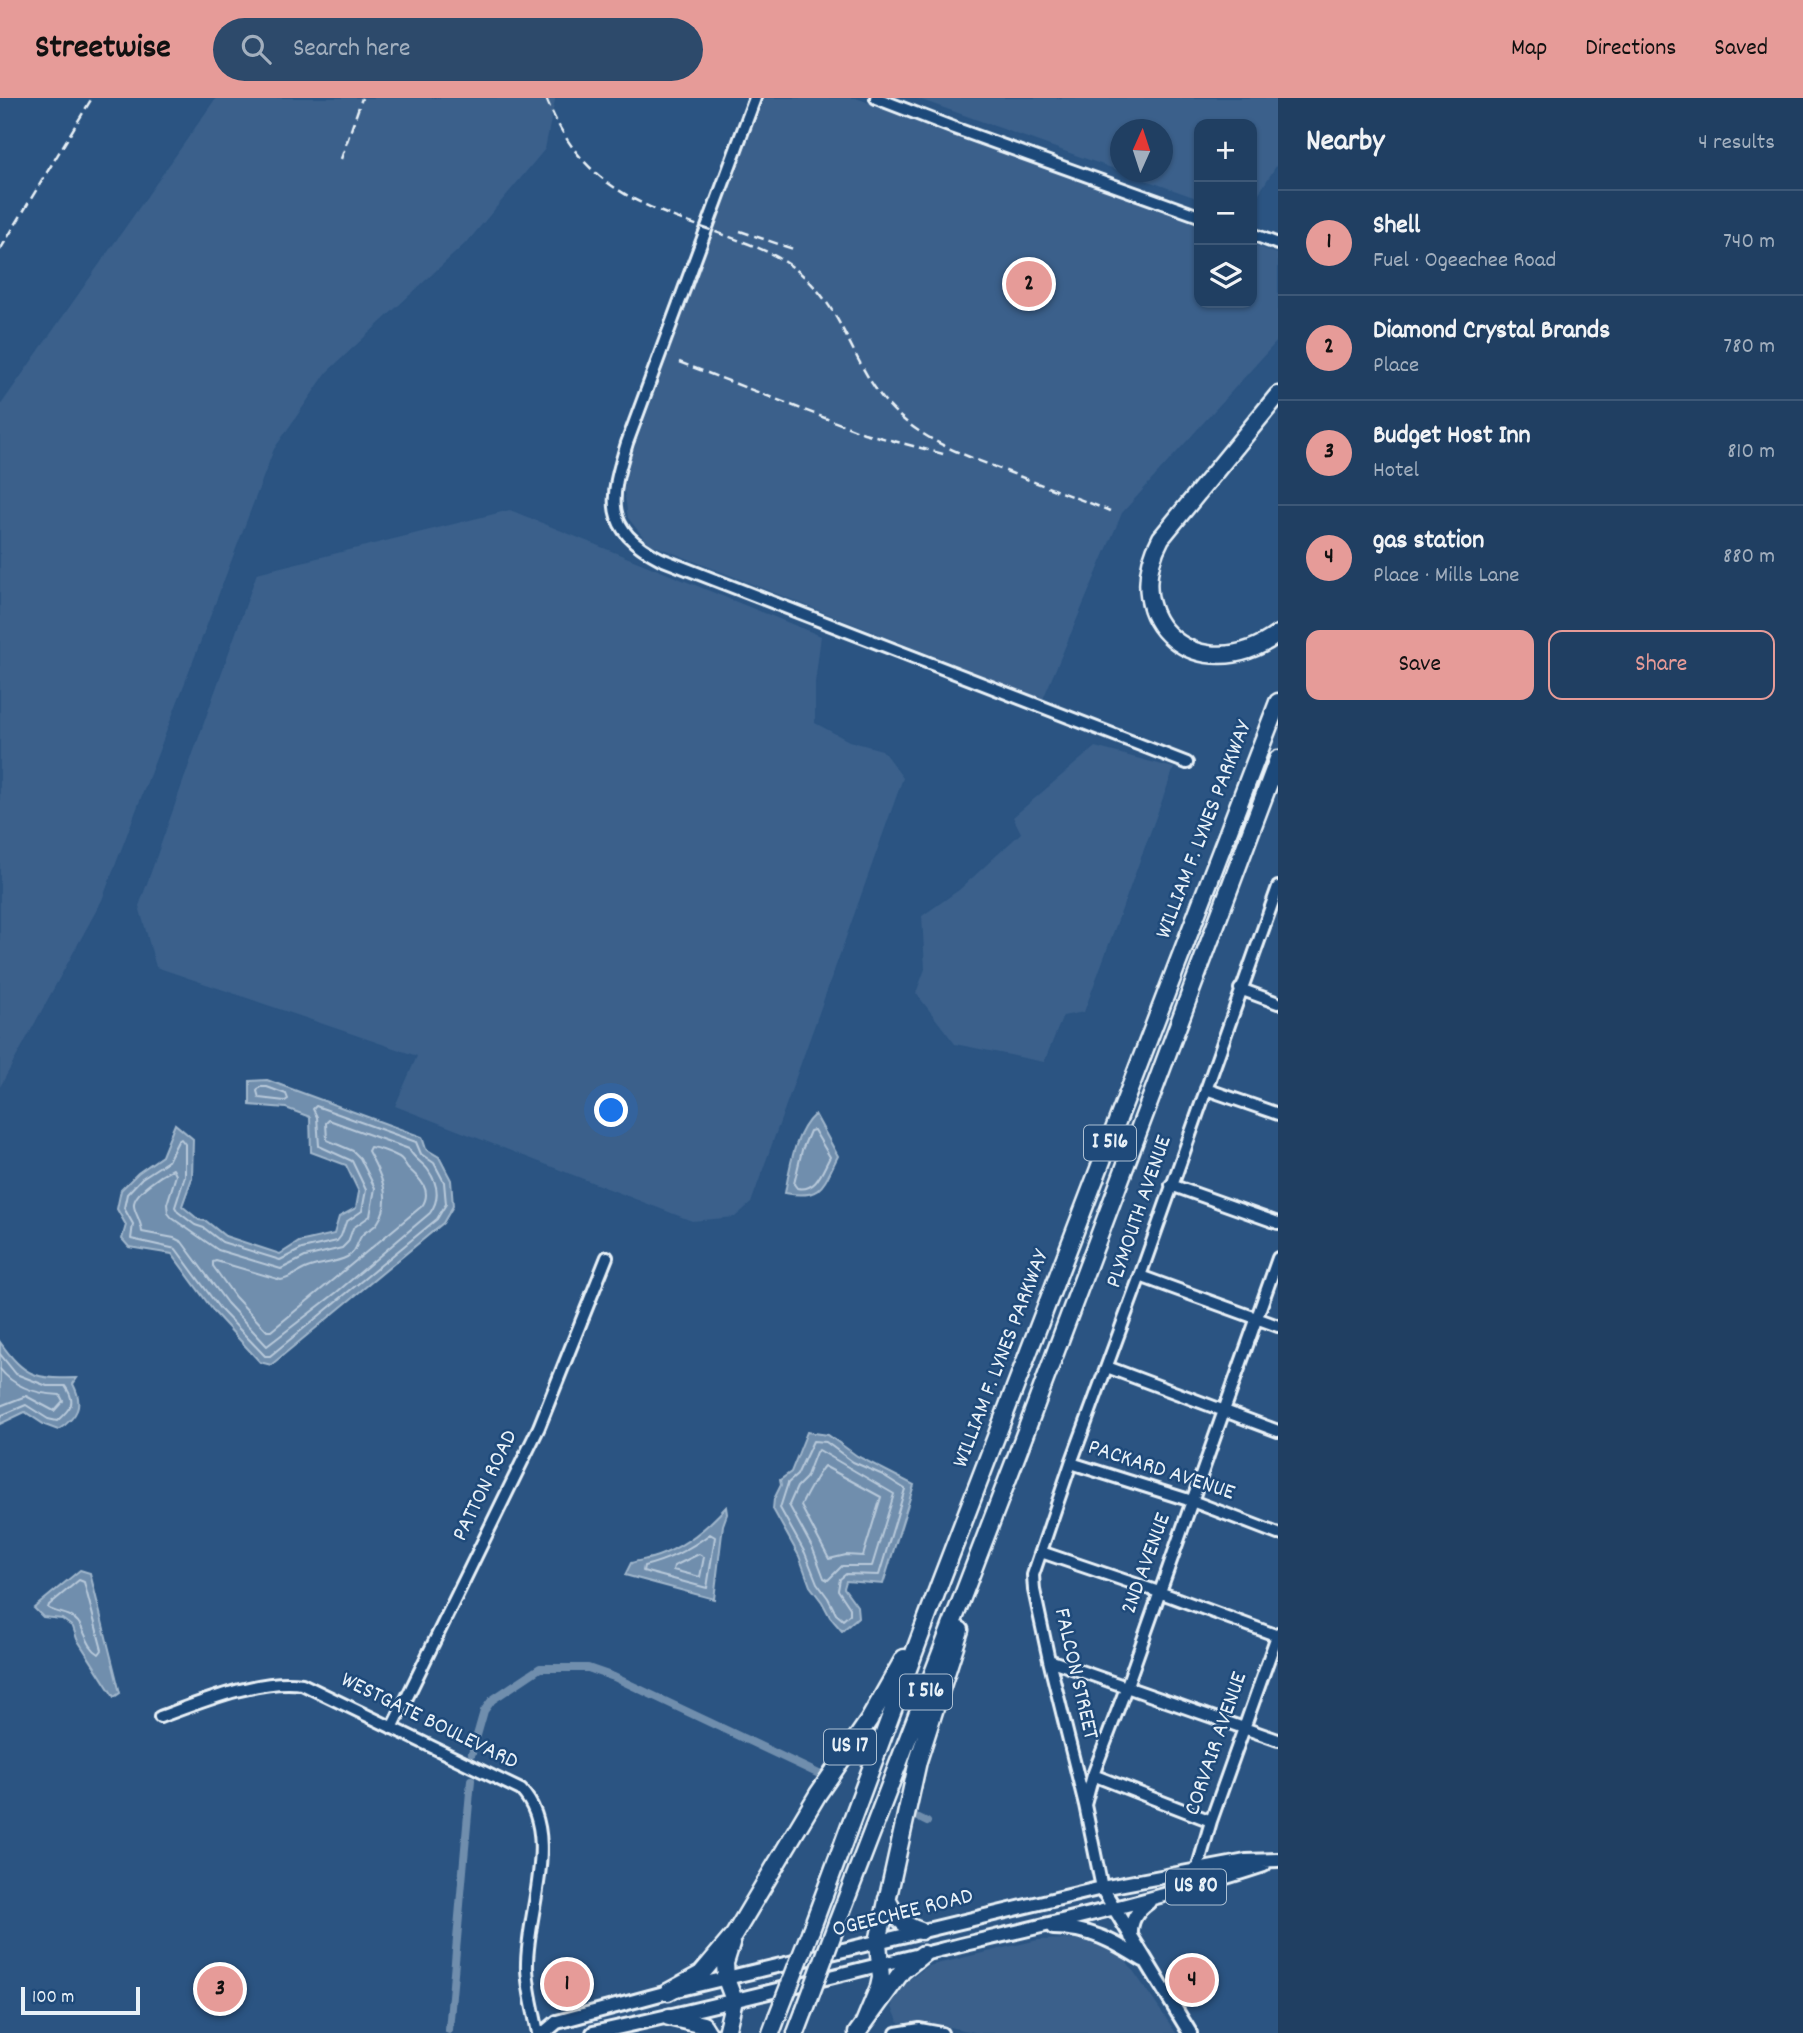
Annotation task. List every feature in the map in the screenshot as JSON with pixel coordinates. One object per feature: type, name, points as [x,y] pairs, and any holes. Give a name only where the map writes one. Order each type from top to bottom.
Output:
[{"type":"highway","points":[[1278,395],[1161,537],[1153,553],[1147,581],[1148,595],[1164,628],[1176,642],[1195,652],[1210,656],[1229,656],[1248,652],[1278,634]]},
{"type":"highway","name":"WILLIAM F. LYNES PARKWAY","points":[[774,2025],[940,1583],[1278,702]]},
{"type":"highway","name":"WILLIAM F. LYNES PARKWAY","points":[[796,2033],[1278,760]]},
{"type":"highway","points":[[861,2028],[881,1978],[878,1942],[918,1760],[1015,1460]]},
{"type":"highway","name":"US 17","points":[[668,1992],[701,1974],[734,1935],[818,1794],[869,1720],[905,1656],[940,1583]]},
{"type":"highway","points":[[887,1899],[898,1919],[921,1931]]},
{"type":"highway","points":[[726,2033],[734,2000],[726,1979],[725,1963],[734,1935]]},
{"type":"highway","points":[[861,2028],[902,1971],[922,1954]]},
{"type":"highway","points":[[669,2017],[703,2025],[708,2033]]},
{"type":"main road","name":"OGEECHEE ROAD","points":[[544,2033],[558,2022],[668,1992],[1102,1888],[1246,1861],[1278,1861]]},
{"type":"main road","name":"OGEECHEE ROAD","points":[[593,2033],[1113,1909],[1278,1861]]},
{"type":"main road","points":[[1102,1888],[1190,2033]]},
{"type":"main road","points":[[1131,1937],[1134,1917],[1156,1898]]},
{"type":"main road","points":[[1032,1928],[1069,1928],[1092,1933],[1112,1940],[1147,1963]]},
{"type":"street","points":[[755,98],[616,479],[616,516],[625,535],[639,548],[661,559],[1186,763]]},
{"type":"street","points":[[876,98],[1194,214]]},
{"type":"street","points":[[1257,236],[1278,244]]},
{"type":"street","name":"PLYMOUTH AVENUE","points":[[1041,1552],[1240,989],[1276,900],[1278,887]]},
{"type":"street","points":[[1240,989],[1278,1003]]},
{"type":"street","points":[[1206,1089],[1278,1114]]},
{"type":"street","points":[[1171,1185],[1278,1223]]},
{"type":"street","name":"PATTON ROAD","points":[[392,1728],[539,1427],[607,1257]]},
{"type":"street","name":"2ND AVENUE","points":[[1102,1888],[1085,1805],[1093,1775],[1278,1258]]},
{"type":"street","points":[[1140,1276],[1278,1326]]},
{"type":"street","points":[[1107,1367],[1278,1431]]},
{"type":"street","name":"PACKARD AVENUE","points":[[1071,1463],[1192,1501],[1278,1534]]},
{"type":"street","points":[[1041,1552],[1278,1635]]},
{"type":"street","name":"FALCON STREET","points":[[1041,1552],[1034,1575],[1034,1590],[1085,1805]]},
{"type":"street","name":"CORVAIR AVENUE","points":[[1196,1870],[1278,1635]]},
{"type":"street","points":[[1049,1660],[1278,1740]]},
{"type":"street","name":"WESTGATE BOULEVARD","points":[[160,1717],[211,1699],[286,1682],[302,1684],[521,1790],[534,1806],[539,1820],[540,1859],[527,1967],[538,2033]]},
{"type":"street","points":[[1093,1775],[1212,1821]]},
{"type":"street","points":[[896,2033],[920,2029],[942,2033]]},
{"type":"shaded area","points":[[216,98],[555,100],[545,149],[469,240],[327,372],[274,449],[102,900],[0,1087],[0,406]]},
{"type":"shaded area","points":[[762,98],[856,98],[1194,223],[1194,308],[1257,308],[1257,246],[1278,254],[1278,340],[1122,513],[1043,699],[648,543],[628,518],[624,489],[631,457]]},
{"type":"shaded area","points":[[916,98],[1278,98],[1278,163],[1257,196],[1257,119],[1194,119],[1194,197],[1151,182],[1173,182],[1173,119],[1110,119],[1110,167]]},
{"type":"shaded area","points":[[510,510],[821,636],[815,683],[815,723],[849,741],[882,750],[903,778],[751,1203],[735,1217],[692,1221],[395,1106],[417,1056],[156,967],[139,906],[257,573]]},
{"type":"shaded area","points":[[1095,747],[1174,768],[1084,1012],[1063,1016],[1044,1062],[955,1044],[916,993],[925,969],[922,916],[959,890],[1021,833],[1013,817]]},
{"type":"shaded area","points":[[1079,1939],[1121,1953],[1176,2033],[979,2033],[924,2022],[899,2023],[892,2007],[894,1991],[928,1966],[1038,1940]]},
{"type":"water","points":[[267,1080],[422,1137],[426,1149],[439,1157],[451,1180],[453,1206],[443,1223],[271,1365],[260,1362],[215,1313],[172,1254],[129,1247],[122,1239],[126,1225],[117,1209],[121,1190],[138,1173],[162,1156],[175,1124],[193,1139],[192,1178],[182,1206],[199,1220],[206,1221],[225,1236],[280,1254],[299,1242],[334,1234],[339,1217],[356,1208],[359,1192],[346,1165],[311,1152],[310,1117],[286,1108],[250,1105],[250,1081]]},
{"type":"water","points":[[815,1114],[838,1156],[825,1182],[815,1192],[798,1195],[785,1193],[798,1140]]},
{"type":"water","points":[[0,1342],[17,1363],[32,1374],[51,1378],[77,1378],[73,1384],[78,1398],[77,1410],[65,1425],[58,1430],[25,1412],[0,1424]]},
{"type":"water","points":[[807,1432],[828,1435],[857,1456],[914,1485],[883,1584],[846,1581],[844,1588],[857,1606],[858,1617],[842,1631],[810,1586],[799,1556],[773,1509],[774,1499],[781,1485],[780,1480],[791,1472]]},
{"type":"water","points":[[726,1507],[714,1599],[625,1575],[631,1563],[658,1556],[687,1542]]},
{"type":"water","points":[[80,1570],[90,1573],[120,1693],[114,1697],[77,1639],[73,1627],[62,1619],[43,1617],[34,1608]]},
{"type":"waterway","points":[[472,1753],[484,1711],[492,1700],[540,1668],[588,1668],[614,1677],[819,1774]]},
{"type":"waterway","points":[[449,2030],[471,1780]]},
{"type":"waterway","points":[[919,1818],[927,1822]]},
{"type":"railway","points":[[0,250],[92,98]]},
{"type":"railway","points":[[341,159],[362,98]]},
{"type":"railway","points":[[546,98],[559,127],[575,150],[612,186],[658,211],[763,250],[782,260],[808,280],[833,313],[872,383],[884,400],[911,426],[959,453],[1110,511]]},
{"type":"railway","points":[[740,231],[796,250]]},
{"type":"railway","points":[[679,362],[864,433],[947,455]]},
{"type":"place","name":"Diamond Crystal Brands","points":[[1029,284]]},
{"type":"place","name":"gas station","points":[[1192,1980]]},
{"type":"place","name":"Shell","points":[[567,1984]]},
{"type":"place","name":"Budget Host Inn","points":[[220,1989]]}]
